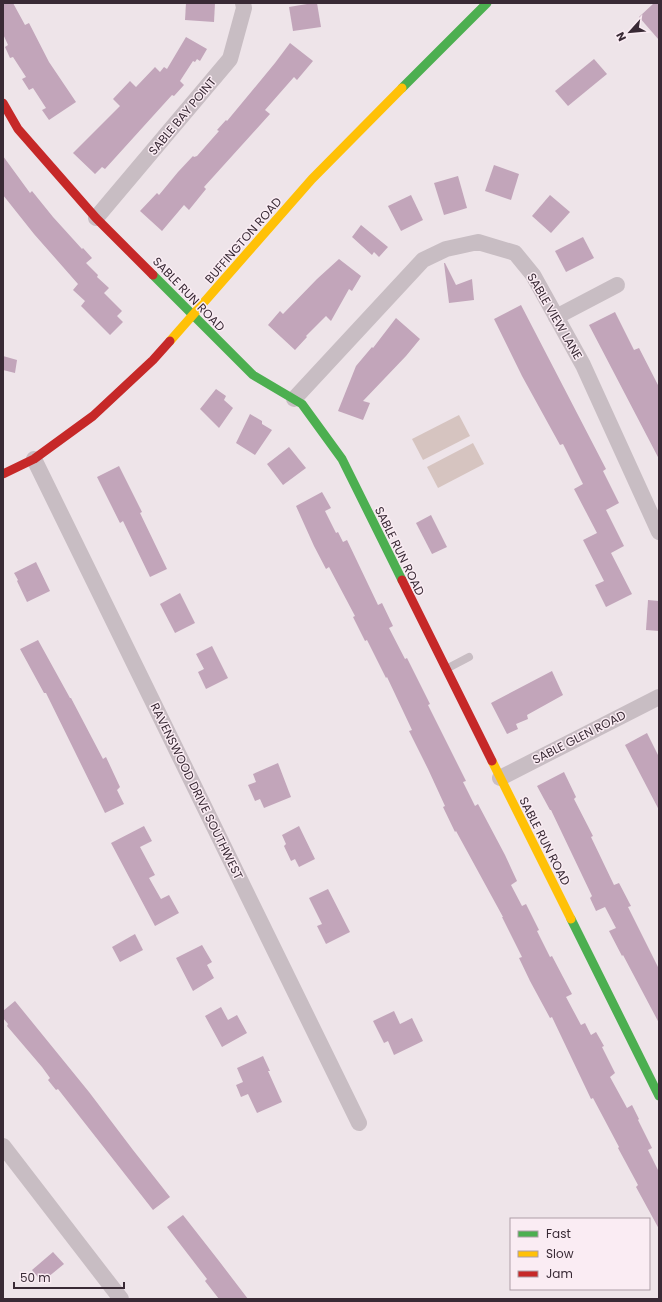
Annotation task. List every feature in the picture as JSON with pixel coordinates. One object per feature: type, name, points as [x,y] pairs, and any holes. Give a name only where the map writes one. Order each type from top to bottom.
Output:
[{"type":"street","name":"SABLE BAY POINT","points":[[96,218],[230,59],[244,8],[242,3]]},
{"type":"street","name":"BUFFINGTON ROAD","points":[[3,474],[34,459],[93,416],[154,360],[312,179],[487,3]]},
{"type":"street","name":"SABLE RUN ROAD","points":[[3,103],[18,128],[96,218],[253,375],[302,404],[342,459],[445,669],[659,1096]]},
{"type":"street","name":"SABLE VIEW LANE","points":[[294,399],[423,260],[446,249],[478,242],[515,254],[533,275],[583,365],[659,532]]},
{"type":"street","points":[[556,316],[617,285]]},
{"type":"street","name":"RAVENSWOOD DRIVE SOUTHWEST","points":[[34,459],[359,1123]]},
{"type":"street","name":"SABLE GLEN ROAD","points":[[500,778],[659,697]]},
{"type":"street","points":[[3,1146],[121,1299]]},
{"type":"lane","points":[[445,669],[469,657]]},
{"type":"shaded area","points":[[459,415],[470,436],[423,460],[412,439]]},
{"type":"shaded area","points":[[473,443],[484,464],[438,488],[427,467]]},
{"type":"building","points":[[3,3],[13,3],[25,25],[29,23],[49,62],[76,102],[49,120],[42,110],[46,108],[33,88],[29,90],[22,79],[26,77],[13,57],[10,58],[5,47],[8,45],[3,34]]},
{"type":"building","points":[[186,3],[215,3],[214,22],[185,20]]},
{"type":"building","points":[[317,3],[321,27],[293,31],[289,7]]},
{"type":"building","points":[[654,3],[659,3],[659,40],[639,17]]},
{"type":"building","points":[[186,37],[207,49],[200,61],[197,59],[195,62],[193,61],[180,81],[184,85],[174,96],[172,95],[105,169],[102,167],[95,174],[73,153],[120,106],[113,99],[130,81],[136,87],[155,67],[160,72],[164,67],[167,69]]},
{"type":"building","points":[[290,43],[313,61],[297,80],[294,77],[265,110],[270,114],[204,187],[206,189],[189,210],[184,205],[162,231],[140,211],[157,193],[159,195],[193,156],[197,156]]},
{"type":"building","points":[[594,59],[607,74],[568,106],[555,91]]},
{"type":"building","points":[[3,156],[30,193],[32,191],[53,217],[92,258],[86,263],[98,275],[97,277],[109,288],[104,293],[122,311],[117,316],[123,322],[110,335],[81,306],[85,301],[73,290],[78,284],[34,234],[3,195]]},
{"type":"building","points":[[494,165],[519,174],[511,200],[485,191]]},
{"type":"building","points":[[458,176],[467,208],[444,215],[434,183]]},
{"type":"building","points":[[411,195],[423,220],[401,231],[388,206]]},
{"type":"building","points":[[550,195],[570,212],[551,233],[532,216]]},
{"type":"building","points":[[361,225],[388,247],[379,257],[374,252],[372,255],[352,237]]},
{"type":"building","points":[[583,237],[594,258],[566,272],[555,251]]},
{"type":"building","points":[[339,259],[361,276],[352,291],[349,289],[331,321],[326,316],[306,336],[307,337],[295,350],[268,325],[280,311],[283,314]]},
{"type":"building","points":[[444,263],[456,285],[472,279],[474,300],[449,303]]},
{"type":"building","points":[[521,305],[606,469],[603,471],[619,503],[606,510],[624,546],[611,553],[632,594],[606,607],[595,585],[604,581],[583,540],[597,533],[574,489],[583,484],[563,444],[560,445],[522,376],[494,319]]},
{"type":"building","points":[[615,312],[634,350],[639,348],[659,387],[659,459],[589,325]]},
{"type":"building","points":[[396,318],[420,339],[363,401],[370,403],[363,420],[338,411],[356,366],[372,347],[373,348]]},
{"type":"building","points":[[3,356],[17,360],[15,373],[3,370]]},
{"type":"building","points":[[216,389],[226,396],[224,400],[233,408],[219,428],[200,409]]},
{"type":"building","points":[[250,414],[262,421],[262,424],[272,430],[255,455],[236,443]]},
{"type":"building","points":[[289,447],[306,468],[283,485],[267,464]]},
{"type":"building","points":[[119,466],[142,512],[140,513],[167,569],[150,577],[123,521],[120,523],[97,477]]},
{"type":"building","points":[[322,492],[331,508],[325,511],[336,533],[338,532],[343,542],[347,540],[378,605],[382,603],[393,626],[389,628],[405,659],[407,658],[430,704],[428,705],[466,781],[463,782],[475,806],[478,804],[505,855],[517,881],[511,885],[522,906],[526,904],[550,957],[552,956],[572,994],[566,997],[581,1025],[585,1023],[591,1035],[596,1032],[604,1046],[602,1047],[615,1073],[610,1077],[627,1108],[632,1105],[639,1119],[638,1120],[652,1148],[648,1150],[659,1172],[659,1229],[636,1187],[638,1185],[618,1148],[619,1147],[593,1098],[591,1099],[552,1017],[550,1018],[530,981],[519,958],[522,957],[503,917],[456,831],[455,832],[443,807],[445,806],[409,731],[412,730],[387,677],[386,678],[367,640],[365,641],[353,617],[355,616],[329,567],[326,569],[314,546],[296,506]]},
{"type":"building","points":[[431,515],[447,547],[432,554],[416,523]]},
{"type":"building","points":[[36,562],[50,591],[27,602],[14,573]]},
{"type":"building","points":[[180,593],[195,623],[175,633],[160,604]]},
{"type":"building","points":[[648,600],[659,601],[659,631],[646,630]]},
{"type":"building","points":[[38,640],[103,759],[106,757],[120,787],[117,790],[124,804],[105,813],[46,693],[44,693],[20,649]]},
{"type":"building","points":[[212,646],[228,678],[206,689],[198,672],[204,669],[196,654]]},
{"type":"building","points":[[552,671],[563,695],[527,715],[528,719],[516,724],[518,729],[507,734],[491,703]]},
{"type":"building","points":[[647,733],[659,757],[659,810],[625,745]]},
{"type":"building","points":[[278,763],[291,797],[264,808],[260,799],[255,801],[248,785],[256,782],[253,774]]},
{"type":"building","points":[[564,772],[576,797],[574,799],[593,836],[591,837],[614,885],[619,883],[631,906],[628,907],[659,969],[659,1023],[609,931],[616,928],[605,907],[596,911],[590,898],[592,896],[551,810],[537,786]]},
{"type":"building","points":[[144,826],[152,841],[140,847],[155,875],[149,878],[161,899],[169,895],[179,913],[155,926],[111,843]]},
{"type":"building","points":[[299,826],[315,859],[299,867],[295,859],[291,861],[284,846],[286,844],[282,835]]},
{"type":"building","points":[[328,889],[350,932],[326,944],[317,926],[322,924],[309,898]]},
{"type":"building","points":[[135,934],[143,950],[120,962],[112,947]]},
{"type":"building","points":[[202,945],[212,962],[207,965],[214,978],[193,991],[176,958]]},
{"type":"building","points":[[15,1001],[89,1092],[170,1197],[153,1210],[58,1089],[56,1090],[48,1080],[50,1078],[42,1067],[7,1026],[8,1024],[3,1018],[3,1011]]},
{"type":"building","points":[[221,1007],[228,1020],[237,1015],[247,1033],[222,1047],[205,1016]]},
{"type":"building","points":[[394,1011],[400,1024],[412,1018],[423,1041],[394,1055],[388,1041],[384,1043],[373,1021]]},
{"type":"building","points":[[263,1056],[282,1102],[257,1113],[248,1094],[241,1097],[236,1085],[243,1082],[237,1068]]},
{"type":"building","points":[[183,1215],[248,1299],[219,1299],[205,1281],[207,1279],[167,1227]]},
{"type":"building","points":[[53,1252],[64,1264],[42,1282],[32,1270]]},
{"type":"traffic: fast","points":[[402,88],[487,3]]},
{"type":"traffic: fast","points":[[153,275],[253,375],[302,404],[342,459],[402,580]]},
{"type":"traffic: fast","points":[[571,919],[659,1096]]},
{"type":"traffic: slow","points":[[170,341],[312,179],[402,88]]},
{"type":"traffic: slow","points":[[492,761],[571,919]]},
{"type":"traffic: jam","points":[[3,103],[18,129],[96,218],[153,275]]},
{"type":"traffic: jam","points":[[3,474],[34,459],[93,416],[153,360],[170,341]]},
{"type":"traffic: jam","points":[[402,580],[492,761]]}]
